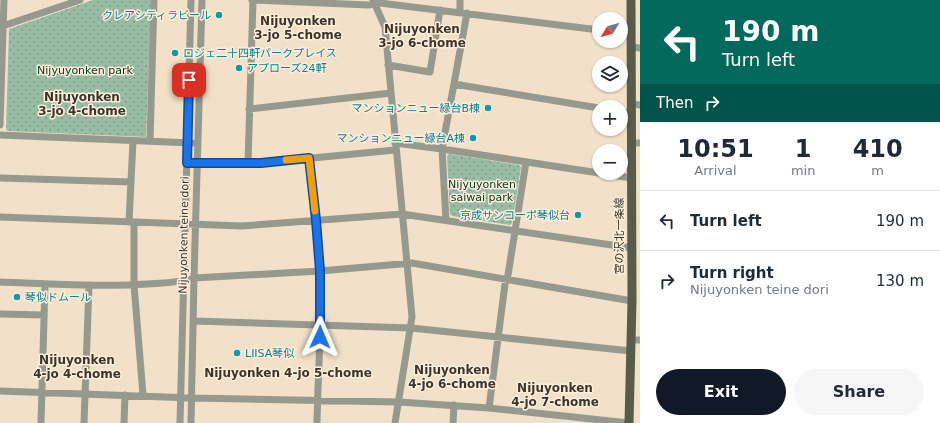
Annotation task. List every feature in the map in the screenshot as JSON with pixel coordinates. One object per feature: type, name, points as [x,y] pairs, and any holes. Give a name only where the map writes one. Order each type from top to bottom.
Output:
[{"type":"main road","name":"宮の沢北一条線","points":[[629,423],[631,351],[636,340],[632,301],[636,267],[632,248],[631,178],[635,143],[635,48],[631,34],[631,0]]},
{"type":"street","points":[[0,124],[1,27],[4,0]]},
{"type":"street","points":[[1,27],[80,0]]},
{"type":"street","points":[[150,141],[154,0]]},
{"type":"street","name":"Nijuyonken teine dori","points":[[180,423],[191,0]]},
{"type":"street","name":"Nijuyonken teine dori","points":[[191,423],[202,0]]},
{"type":"street","points":[[248,163],[252,0],[368,5],[374,2],[380,2],[592,29]]},
{"type":"street","points":[[446,220],[442,149],[454,84],[464,13],[460,0]]},
{"type":"street","points":[[374,2],[385,27],[412,317],[395,423]]},
{"type":"street","points":[[388,65],[430,72],[440,10]]},
{"type":"street","points":[[454,84],[592,107]]},
{"type":"street","points":[[249,109],[391,93]]},
{"type":"street","points":[[0,135],[198,143]]},
{"type":"street","points":[[133,140],[131,182],[134,285],[143,396]]},
{"type":"street","points":[[187,163],[248,163],[309,158],[395,146],[442,149],[592,172]]},
{"type":"street","points":[[309,158],[320,271],[317,423]]},
{"type":"street","points":[[489,408],[498,337],[526,162]]},
{"type":"street","points":[[0,178],[131,182]]},
{"type":"street","points":[[0,217],[196,223],[242,226],[402,214],[632,248]]},
{"type":"street","points":[[0,282],[134,285],[183,282],[194,278],[320,271],[412,263],[632,301]]},
{"type":"street","points":[[41,423],[45,284]]},
{"type":"street","points":[[84,423],[89,285]]},
{"type":"street","points":[[0,314],[44,315]]},
{"type":"street","points":[[194,321],[411,328],[631,351]]},
{"type":"street","points":[[0,391],[42,394],[399,402],[489,408],[629,423]]},
{"type":"street","points":[[124,423],[125,395]]},
{"type":"street","points":[[453,423],[454,405]]},
{"type":"green space","name":"Nijyuyonken park","points":[[93,0],[151,0],[146,137],[8,131],[6,129],[9,29]]},
{"type":"green space","name":"Nijyuyonken saiwai park","points":[[449,154],[519,165],[521,167],[512,223],[510,225],[452,216],[450,214],[447,156]]},
{"type":"slow traffic","points":[[286,160],[309,158],[315,211]]},
{"type":"place","name":"クレアシティラビール","points":[[219,15]]},
{"type":"place","name":"ロジェ二十四軒パークプレイス","points":[[175,53]]},
{"type":"place","name":"アプローズ24軒","points":[[239,68]]},
{"type":"place","name":"マンションニュー緑台B棟","points":[[488,108]]},
{"type":"place","name":"マンションニュー緑台A棟","points":[[473,138]]},
{"type":"place","name":"京成サンコーポ琴似台","points":[[578,215]]},
{"type":"place","name":"琴似ドムール","points":[[17,297]]},
{"type":"place","name":"LIISA琴似","points":[[237,353]]},
{"type":"district","name":"Nijuyonken 3-jo 5-chome","points":[[298,28]]},
{"type":"district","name":"Nijuyonken 3-jo 6-chome","points":[[422,36]]},
{"type":"district","name":"Nijuyonken 3-jo 4-chome","points":[[82,104]]},
{"type":"district","name":"Nijuyonken 4-jo 4-chome","points":[[77,367]]},
{"type":"district","name":"Nijuyonken 4-jo 5-chome","points":[[288,373]]},
{"type":"district","name":"Nijuyonken 4-jo 6-chome","points":[[452,377]]},
{"type":"district","name":"Nijuyonken 4-jo 7-chome","points":[[555,395]]},
{"type":"route","points":[[189,80],[187,163],[261,163],[309,158],[320,271],[320,337]]}]
